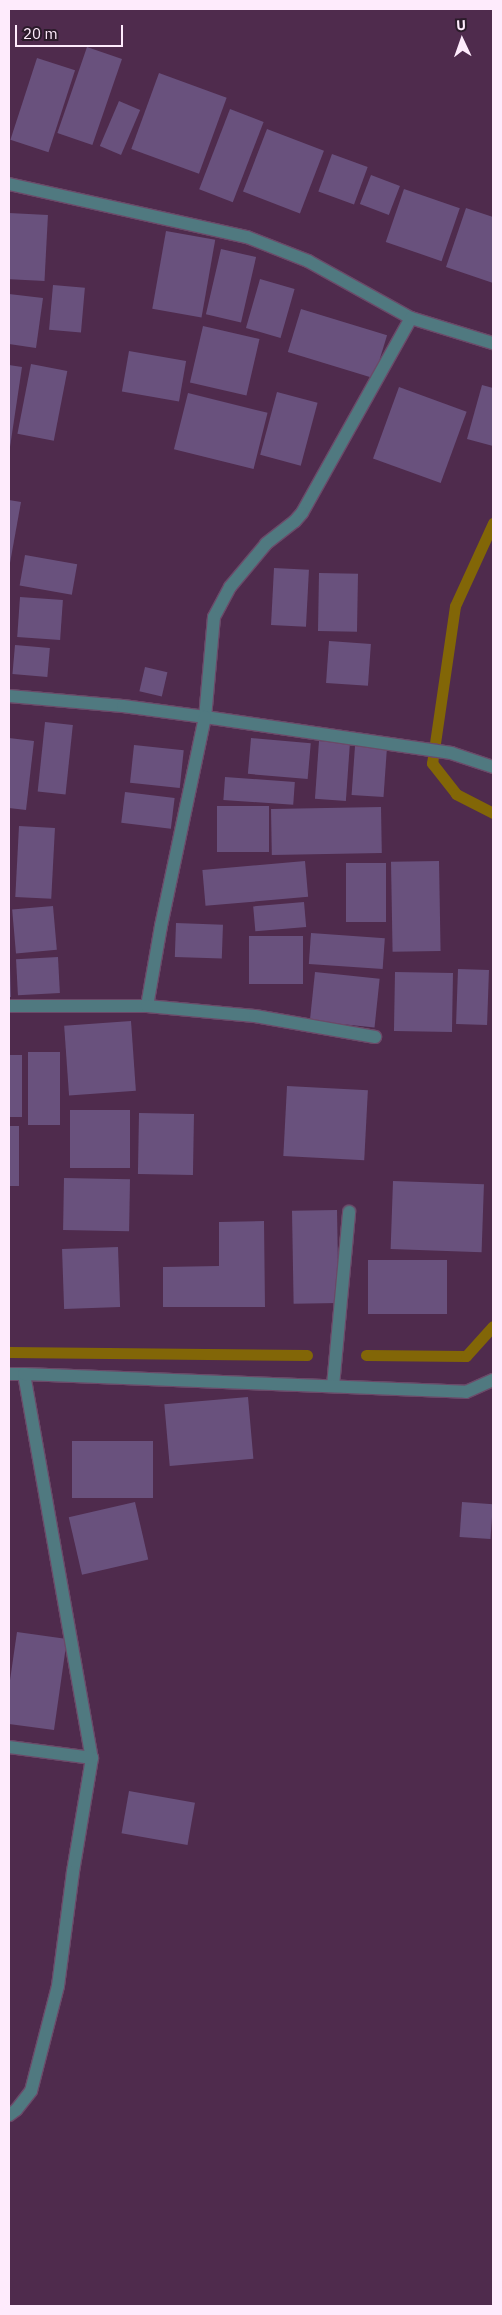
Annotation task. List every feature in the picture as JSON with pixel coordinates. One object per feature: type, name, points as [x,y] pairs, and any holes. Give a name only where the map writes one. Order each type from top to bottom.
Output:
[{"type":"street","points":[[9,184],[246,237],[308,261],[411,318],[493,343]]},
{"type":"street","points":[[147,1006],[161,926],[205,717],[214,618],[230,587],[260,549],[302,513],[411,318]]},
{"type":"street","points":[[9,696],[123,706],[407,746],[450,753],[493,767]]},
{"type":"street","points":[[9,1006],[147,1006],[255,1016],[376,1037]]},
{"type":"street","points":[[333,1386],[349,1212]]},
{"type":"street","points":[[9,1374],[466,1392],[493,1380]]},
{"type":"street","points":[[9,2115],[31,2091],[58,1986],[73,1872],[92,1758],[24,1374]]},
{"type":"street","points":[[9,1746],[92,1758]]},
{"type":"building","points":[[87,47],[122,59],[92,145],[57,133]]},
{"type":"building","points":[[37,58],[75,70],[48,152],[10,140]]},
{"type":"building","points":[[159,73],[227,98],[199,174],[131,149]]},
{"type":"building","points":[[119,101],[140,110],[121,155],[100,146]]},
{"type":"building","points":[[230,109],[264,122],[233,202],[199,189]]},
{"type":"building","points":[[267,129],[324,151],[300,213],[243,192]]},
{"type":"building","points":[[332,154],[368,167],[354,205],[318,192]]},
{"type":"building","points":[[371,175],[400,186],[389,215],[360,204]]},
{"type":"building","points":[[404,189],[460,208],[442,261],[386,242]]},
{"type":"building","points":[[466,208],[493,217],[493,283],[446,267]]},
{"type":"building","points":[[9,213],[48,215],[44,281],[9,279]]},
{"type":"building","points":[[166,231],[215,240],[202,317],[152,309]]},
{"type":"building","points":[[221,249],[256,257],[241,322],[206,314]]},
{"type":"building","points":[[260,279],[295,289],[281,338],[246,328]]},
{"type":"building","points":[[53,285],[85,288],[81,333],[49,330]]},
{"type":"building","points":[[9,294],[43,298],[36,348],[9,344]]},
{"type":"building","points":[[301,309],[387,335],[374,378],[288,352]]},
{"type":"building","points":[[203,326],[260,339],[246,396],[190,383]]},
{"type":"building","points":[[129,351],[186,361],[179,401],[122,391]]},
{"type":"building","points":[[31,364],[67,371],[54,441],[17,434]]},
{"type":"building","points":[[9,365],[22,367],[10,447],[9,447]]},
{"type":"building","points":[[482,385],[493,388],[493,446],[467,439]]},
{"type":"building","points":[[399,387],[467,412],[441,483],[373,458]]},
{"type":"building","points":[[277,392],[318,403],[301,466],[260,455]]},
{"type":"building","points":[[188,393],[268,413],[254,469],[174,449]]},
{"type":"building","points":[[9,500],[21,502],[10,563],[9,563]]},
{"type":"building","points":[[25,555],[77,564],[72,595],[20,586]]},
{"type":"building","points":[[274,568],[309,570],[306,627],[271,625]]},
{"type":"building","points":[[319,573],[358,574],[357,632],[318,631]]},
{"type":"building","points":[[20,597],[63,600],[60,640],[17,637]]},
{"type":"building","points":[[329,641],[371,644],[368,686],[326,683]]},
{"type":"building","points":[[15,645],[50,648],[47,677],[12,674]]},
{"type":"building","points":[[145,667],[167,672],[162,697],[139,691]]},
{"type":"building","points":[[45,722],[73,725],[66,795],[38,792]]},
{"type":"building","points":[[9,738],[34,741],[26,810],[9,808]]},
{"type":"building","points":[[251,738],[311,743],[308,779],[248,774]]},
{"type":"building","points":[[319,741],[350,743],[346,801],[315,799]]},
{"type":"building","points":[[134,745],[184,750],[180,788],[130,783]]},
{"type":"building","points":[[355,746],[387,748],[384,797],[352,795]]},
{"type":"building","points":[[225,777],[295,782],[293,805],[223,800]]},
{"type":"building","points":[[125,792],[175,798],[171,829],[121,823]]},
{"type":"building","points":[[217,806],[269,806],[269,852],[217,852]]},
{"type":"building","points":[[381,807],[382,853],[272,855],[271,809]]},
{"type":"building","points":[[19,826],[55,828],[51,899],[15,897]]},
{"type":"building","points":[[305,861],[308,897],[206,906],[202,870]]},
{"type":"building","points":[[439,861],[441,951],[393,952],[391,862]]},
{"type":"building","points":[[346,863],[386,863],[386,922],[346,922]]},
{"type":"building","points":[[304,902],[306,927],[255,931],[253,906]]},
{"type":"building","points":[[53,906],[57,950],[16,953],[12,910]]},
{"type":"building","points":[[176,923],[223,925],[222,959],[175,957]]},
{"type":"building","points":[[311,933],[385,938],[383,969],[309,964]]},
{"type":"building","points":[[249,936],[303,936],[303,984],[249,984]]},
{"type":"building","points":[[58,957],[60,993],[18,995],[16,959]]},
{"type":"building","points":[[10,966],[11,997],[9,997]]},
{"type":"building","points":[[458,969],[489,970],[487,1025],[456,1024]]},
{"type":"building","points":[[315,972],[380,979],[375,1028],[310,1021]]},
{"type":"building","points":[[395,972],[453,973],[452,1032],[394,1031]]},
{"type":"building","points":[[131,1021],[136,1091],[69,1096],[64,1026]]},
{"type":"building","points":[[28,1052],[60,1052],[60,1125],[28,1125]]},
{"type":"building","points":[[9,1055],[22,1055],[22,1117],[9,1117]]},
{"type":"building","points":[[287,1086],[368,1090],[364,1160],[283,1156]]},
{"type":"building","points":[[70,1110],[130,1110],[130,1168],[70,1168]]},
{"type":"building","points":[[139,1113],[194,1114],[193,1175],[138,1174]]},
{"type":"building","points":[[9,1126],[19,1126],[19,1186],[9,1186]]},
{"type":"building","points":[[64,1178],[130,1179],[129,1231],[63,1230]]},
{"type":"building","points":[[393,1181],[484,1184],[482,1252],[391,1249]]},
{"type":"building","points":[[337,1210],[339,1303],[294,1304],[292,1211]]},
{"type":"building","points":[[264,1221],[265,1307],[163,1307],[163,1267],[219,1266],[219,1222]]},
{"type":"building","points":[[118,1247],[120,1307],[64,1309],[62,1249]]},
{"type":"building","points":[[368,1260],[447,1260],[447,1314],[368,1314]]},
{"type":"building","points":[[248,1397],[253,1459],[170,1466],[164,1404]]},
{"type":"building","points":[[72,1441],[153,1441],[153,1498],[72,1498]]},
{"type":"building","points":[[135,1502],[148,1559],[82,1575],[69,1517]]},
{"type":"building","points":[[462,1502],[493,1504],[490,1539],[460,1537]]},
{"type":"building","points":[[17,1632],[67,1639],[54,1730],[9,1724],[9,1687]]},
{"type":"building","points":[[129,1791],[195,1803],[188,1845],[122,1833]]},
{"type":"waterway","points":[[493,523],[455,606],[432,763],[456,794],[493,813]]},
{"type":"waterway","points":[[366,1355],[466,1356],[493,1326]]},
{"type":"waterway","points":[[9,1352],[307,1355]]}]
